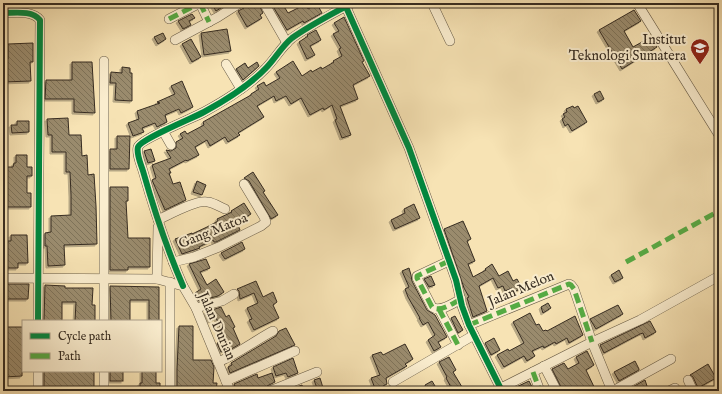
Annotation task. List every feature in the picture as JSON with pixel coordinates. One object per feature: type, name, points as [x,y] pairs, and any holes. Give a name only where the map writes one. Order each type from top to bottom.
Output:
[{"type":"street","points":[[169,19],[200,3],[209,22]]},
{"type":"street","points":[[175,40],[240,3]]},
{"type":"street","points":[[264,3],[286,43]]},
{"type":"street","points":[[432,3],[450,41]]},
{"type":"street","points":[[638,3],[719,135]]},
{"type":"street","points":[[644,3],[719,125]]},
{"type":"street","points":[[183,286],[150,196],[137,150],[138,146],[141,142],[190,119],[241,89],[254,80],[286,43],[300,33],[349,5],[409,148],[449,261],[460,299],[470,326],[499,390],[592,342],[640,320],[719,276]]},
{"type":"street","points":[[3,13],[31,14],[40,20],[38,320]]},
{"type":"street","points":[[104,61],[104,320]]},
{"type":"street","points":[[226,64],[241,89]]},
{"type":"street","points":[[163,131],[171,145]]},
{"type":"street","name":"Gang Matoa","points":[[173,262],[194,257],[219,247],[266,222],[244,184]]},
{"type":"street","points":[[158,220],[176,211],[202,202],[208,202],[225,210]]},
{"type":"street","points":[[157,278],[158,220]]},
{"type":"street","points":[[449,261],[417,276],[417,278],[432,307],[435,309],[439,309],[460,299]]},
{"type":"street","name":"Jalan Durian","points":[[3,278],[157,278],[183,286],[196,308],[230,391]]},
{"type":"street","points":[[170,282],[170,391]]},
{"type":"street","name":"Jalan Melon","points":[[470,326],[569,284],[572,285],[574,289],[592,342]]},
{"type":"street","points":[[196,308],[222,301],[234,294]]},
{"type":"street","points":[[439,309],[458,345]]},
{"type":"street","points":[[218,362],[244,350],[256,340],[273,331]]},
{"type":"street","points":[[393,382],[474,335]]},
{"type":"street","points":[[592,342],[612,391],[671,359]]},
{"type":"street","points":[[226,381],[295,351]]},
{"type":"street","points":[[544,366],[557,391]]},
{"type":"street","points":[[38,372],[38,391]]},
{"type":"street","points":[[104,372],[104,391]]},
{"type":"street","points":[[270,391],[317,372]]},
{"type":"street","points":[[532,372],[540,391]]},
{"type":"street","points":[[688,380],[693,391]]},
{"type":"building","points":[[211,3],[229,3],[216,11]]},
{"type":"building","points":[[246,3],[258,3],[263,13],[260,15],[262,18],[247,27],[238,11],[244,8]]},
{"type":"building","points":[[271,3],[282,3],[288,13],[306,4],[308,9],[317,4],[322,13],[287,30]]},
{"type":"building","points":[[634,10],[641,21],[624,31],[633,47],[651,37],[657,47],[622,69],[599,30]]},
{"type":"building","points":[[192,14],[195,18],[189,21],[191,25],[183,29],[178,21]]},
{"type":"building","points":[[344,17],[364,61],[362,62],[370,76],[353,85],[358,99],[340,106],[351,135],[342,138],[335,120],[337,119],[332,105],[324,110],[323,108],[310,115],[301,98],[291,104],[286,96],[276,101],[274,96],[257,106],[264,117],[238,133],[240,135],[228,142],[225,137],[210,146],[207,140],[195,147],[199,155],[169,169],[173,184],[180,182],[186,200],[165,210],[152,180],[156,178],[152,165],[171,158],[166,150],[171,151],[176,148],[176,142],[183,138],[180,134],[185,131],[187,134],[204,125],[203,122],[251,95],[259,89],[257,86],[264,82],[266,86],[280,78],[276,72],[293,61],[302,76],[311,70],[312,72],[321,67],[322,69],[334,62],[333,61],[342,56],[339,49],[341,48],[333,34],[339,31],[334,23]]},
{"type":"building","points":[[227,29],[231,51],[204,55],[201,33]]},
{"type":"building","points":[[316,30],[321,40],[310,46],[315,55],[307,59],[299,42]]},
{"type":"building","points":[[163,33],[166,39],[158,44],[154,37]]},
{"type":"building","points":[[191,39],[201,57],[192,62],[182,44]]},
{"type":"building","points":[[33,43],[33,62],[30,62],[31,81],[3,82],[3,59],[8,59],[8,44]]},
{"type":"building","points":[[72,62],[92,62],[95,113],[74,112],[74,99],[45,99],[46,80],[72,80]]},
{"type":"building","points":[[257,62],[259,66],[243,80],[236,69],[245,63],[248,68]]},
{"type":"building","points":[[122,67],[130,68],[130,73],[132,73],[132,101],[115,100],[116,83],[110,83],[111,72],[122,73]]},
{"type":"building","points":[[182,81],[193,107],[181,113],[179,109],[165,115],[167,122],[157,127],[155,123],[142,128],[144,132],[133,136],[128,123],[139,119],[137,111],[160,103],[157,102],[175,94],[171,86]]},
{"type":"building","points":[[600,91],[604,99],[598,102],[594,94]]},
{"type":"building","points":[[573,106],[574,108],[578,106],[587,122],[572,131],[568,124],[565,126],[562,119],[565,117],[563,114],[567,112],[566,109]]},
{"type":"building","points":[[68,118],[69,135],[81,135],[82,156],[87,155],[88,175],[94,174],[97,244],[64,245],[65,265],[48,266],[45,233],[51,232],[51,216],[71,215],[71,195],[70,172],[66,172],[66,152],[52,152],[52,135],[48,135],[47,119]]},
{"type":"building","points":[[17,121],[29,121],[29,132],[12,133],[11,125],[17,125]]},
{"type":"building","points":[[117,136],[130,136],[129,169],[110,169],[110,149],[117,149]]},
{"type":"building","points":[[151,149],[155,161],[148,163],[144,151]]},
{"type":"building","points":[[16,155],[27,155],[27,167],[32,167],[32,176],[27,176],[27,193],[31,193],[31,207],[3,207],[3,192],[7,192],[6,167],[13,167],[14,163],[16,163]]},
{"type":"building","points":[[253,172],[265,191],[263,192],[278,215],[271,219],[249,181],[244,178]]},
{"type":"building","points":[[197,181],[206,185],[202,195],[193,192]]},
{"type":"building","points":[[110,187],[128,187],[128,201],[126,201],[128,238],[150,238],[150,267],[128,267],[128,270],[110,270]]},
{"type":"building","points":[[244,203],[251,214],[237,223],[240,230],[216,242],[213,240],[199,247],[200,248],[182,254],[175,239],[192,234],[207,227],[218,221],[217,219],[232,212],[231,211]]},
{"type":"building","points":[[414,204],[420,218],[395,229],[391,220],[405,213],[404,209]]},
{"type":"building","points":[[463,221],[471,239],[467,241],[475,261],[468,264],[473,277],[486,270],[485,269],[492,264],[499,276],[508,271],[513,281],[517,279],[522,288],[514,292],[512,288],[505,291],[503,286],[498,288],[493,278],[479,286],[487,311],[473,317],[467,298],[469,297],[464,288],[444,229]]},
{"type":"building","points":[[11,235],[27,235],[28,263],[18,263],[18,268],[3,268],[3,241],[11,241]]},
{"type":"building","points":[[242,242],[245,249],[225,259],[221,253]]},
{"type":"building","points":[[206,259],[210,268],[200,272],[207,285],[216,279],[224,292],[218,296],[199,301],[195,293],[201,289],[189,264]]},
{"type":"building","points":[[409,268],[412,281],[427,310],[435,315],[447,337],[438,342],[441,347],[434,351],[428,340],[435,335],[428,322],[423,325],[405,289],[409,287],[402,271]]},
{"type":"building","points":[[619,270],[623,278],[615,282],[611,275]]},
{"type":"building","points":[[431,276],[435,285],[429,287],[424,279]]},
{"type":"building","points":[[256,281],[263,297],[273,292],[277,302],[273,305],[279,318],[254,330],[249,320],[252,319],[247,308],[258,303],[254,293],[240,299],[239,291],[237,289]]},
{"type":"building","points":[[5,284],[29,284],[28,299],[4,299]]},
{"type":"building","points":[[45,285],[65,286],[65,288],[93,288],[92,305],[95,305],[95,320],[75,320],[76,302],[62,302],[62,320],[44,320]]},
{"type":"building","points":[[110,286],[159,287],[159,320],[149,320],[149,300],[130,300],[130,320],[111,320]]},
{"type":"building","points":[[548,303],[551,308],[543,313],[541,307]]},
{"type":"building","points":[[618,305],[623,314],[596,329],[590,319]]},
{"type":"building","points":[[221,307],[226,317],[229,315],[235,327],[233,328],[240,344],[226,352],[225,350],[221,352],[217,343],[226,339],[216,318],[210,321],[206,312]]},
{"type":"building","points":[[530,313],[536,325],[539,324],[543,331],[547,331],[575,316],[583,335],[569,343],[567,338],[544,348],[543,346],[532,351],[535,356],[527,361],[524,356],[504,367],[497,355],[508,349],[509,351],[524,343],[513,322]]},
{"type":"building","points":[[455,316],[463,330],[458,333],[451,318]]},
{"type":"building","points":[[650,321],[656,332],[645,338],[643,333],[640,334],[604,353],[600,345]]},
{"type":"building","points":[[179,326],[193,326],[193,360],[211,360],[214,367],[213,383],[217,383],[216,391],[177,391]]},
{"type":"building","points":[[5,327],[22,327],[22,376],[4,377]]},
{"type":"building","points":[[286,328],[295,345],[230,373],[228,367],[232,365],[231,363],[276,336],[279,331]]},
{"type":"building","points":[[494,338],[500,350],[491,355],[485,343]]},
{"type":"building","points":[[405,344],[413,359],[405,364],[407,366],[386,378],[387,384],[383,386],[385,391],[376,391],[371,378],[380,375],[372,355],[381,352],[383,355]]},
{"type":"building","points":[[587,351],[594,365],[586,370],[596,391],[568,391],[567,389],[563,391],[552,369],[564,363],[568,369],[579,363],[576,357]]},
{"type":"building","points":[[449,357],[456,370],[453,372],[462,387],[455,391],[453,391],[439,362]]},
{"type":"building","points":[[293,358],[298,373],[288,377],[286,373],[276,376],[273,367]]},
{"type":"building","points":[[635,361],[639,370],[619,381],[614,372]]},
{"type":"building","points":[[708,364],[716,378],[698,388],[693,377],[690,375]]},
{"type":"building","points":[[44,372],[94,372],[94,391],[44,391]]},
{"type":"building","points":[[110,372],[123,372],[123,381],[110,381]]},
{"type":"building","points":[[142,372],[156,372],[156,383],[160,383],[160,391],[140,391],[140,383],[142,383]]},
{"type":"building","points":[[272,373],[275,382],[267,386],[265,389],[258,391],[236,391],[234,384],[257,374],[258,378]]},
{"type":"building","points":[[320,378],[324,391],[318,391],[314,380]]},
{"type":"building","points":[[645,380],[647,386],[637,391],[631,391],[629,389]]},
{"type":"building","points":[[432,381],[438,391],[428,391],[425,385]]},
{"type":"building","points":[[529,381],[534,391],[508,391]]},
{"type":"building","points":[[302,385],[304,391],[286,391]]},
{"type":"marked path","points":[[200,3],[209,22]]},
{"type":"marked path","points":[[169,19],[200,3]]},
{"type":"marked path","points":[[626,262],[719,211]]},
{"type":"marked path","points":[[449,261],[417,276],[417,278],[432,307],[435,309],[446,307],[461,299]]},
{"type":"marked path","points":[[469,325],[569,284],[574,289],[592,342]]},
{"type":"marked path","points":[[439,309],[458,345]]},
{"type":"marked path","points":[[533,372],[540,391]]},
{"type":"cycle path","points":[[183,286],[156,215],[139,159],[138,147],[141,143],[148,139],[221,103],[259,75],[292,38],[352,3]]},
{"type":"cycle path","points":[[346,7],[409,148],[456,280],[462,306],[469,325],[502,391]]},
{"type":"cycle path","points":[[3,13],[28,13],[40,20],[38,320]]},
{"type":"place","name":"Institut Teknologi Sumatera","points":[[700,65]]}]
